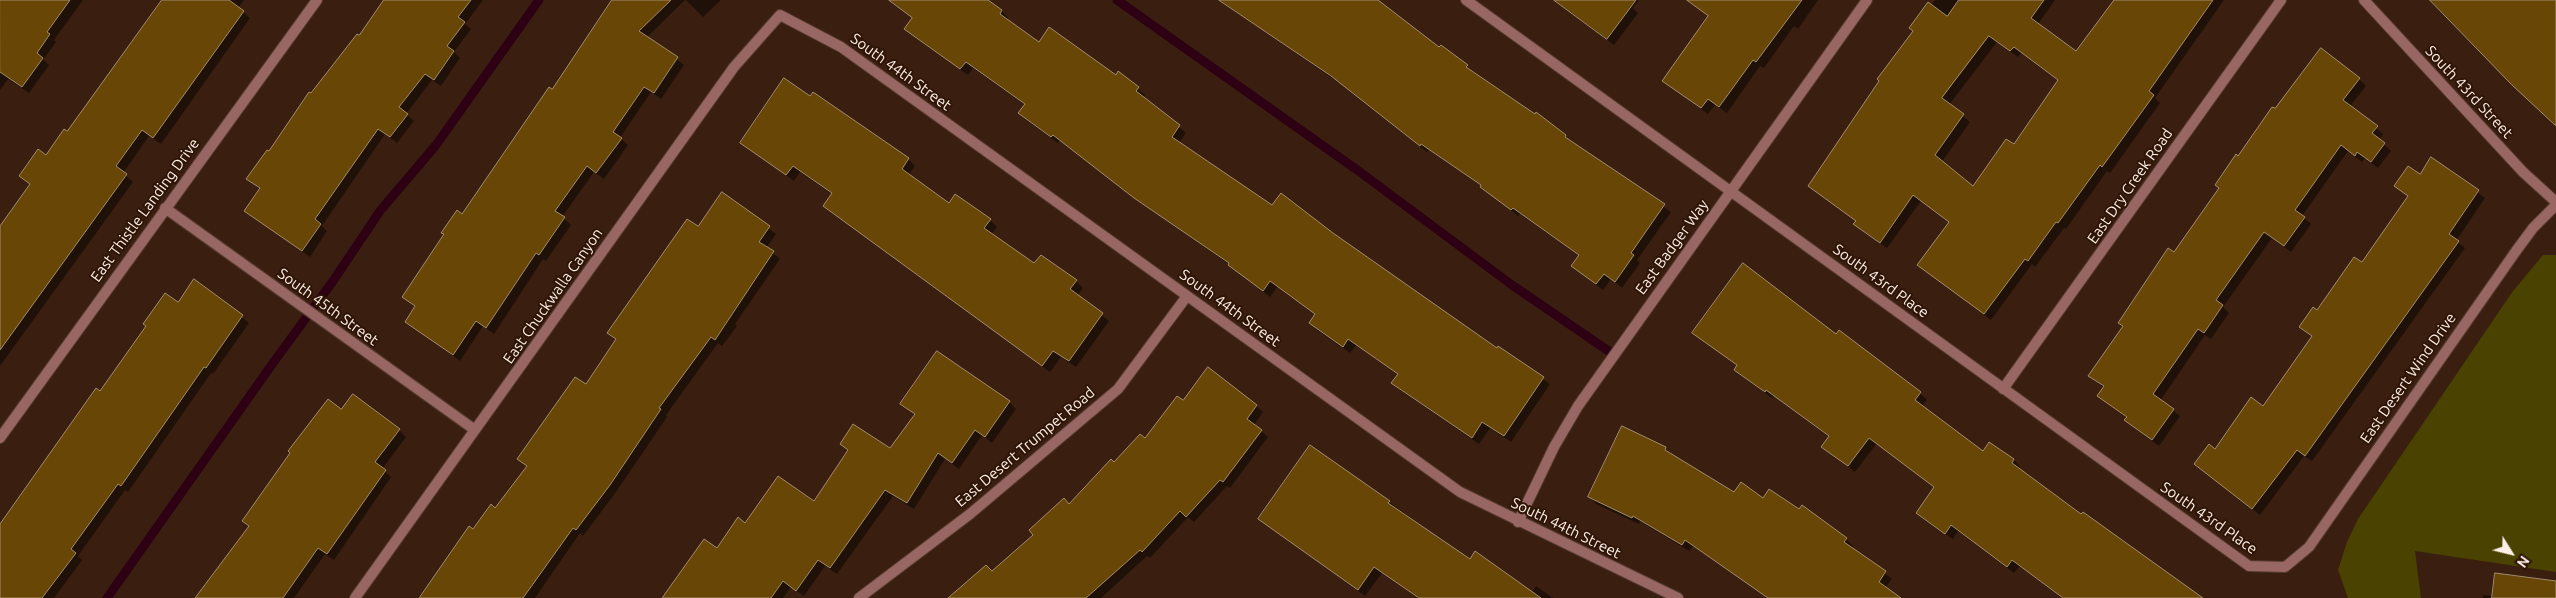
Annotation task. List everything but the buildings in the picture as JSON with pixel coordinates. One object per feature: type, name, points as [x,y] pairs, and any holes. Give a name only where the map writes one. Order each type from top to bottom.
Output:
[{"type":"street","name":"East Thistle Landing Drive","points":[[0,438],[317,0]]},
{"type":"street","name":"South 43rd Place","points":[[1466,0],[2249,566],[2285,567]]},
{"type":"street","name":"East Badger Way","points":[[1518,522],[1554,447],[1578,406],[1867,0]]},
{"type":"street","name":"East Dry Creek Road","points":[[2003,389],[2281,0]]},
{"type":"street","name":"South 43rd Street","points":[[2364,0],[2523,172],[2556,203]]},
{"type":"street","name":"South 44th Street","points":[[780,16],[840,47],[1460,492],[1518,522],[1678,598]]},
{"type":"street","name":"East Chuckwalla Canyon","points":[[355,598],[734,67],[780,16]]},
{"type":"street","name":"East Desert Wind Drive","points":[[2285,567],[2309,546],[2516,251],[2533,228],[2556,203]]},
{"type":"street","name":"South 45th Street","points":[[165,208],[475,430]]},
{"type":"street","name":"East Desert Trumpet Road","points":[[859,598],[970,514],[1118,388],[1187,296]]},
{"type":"shaded area","points":[[2543,255],[2556,255],[2556,572],[2415,551],[2421,598],[2348,598],[2338,570],[2347,542],[2358,519],[2513,291]]},
{"type":"waterway","points":[[107,598],[333,281],[380,211],[436,145],[539,0]]},
{"type":"waterway","points":[[1117,0],[1360,172],[1512,285],[1613,354]]}]
